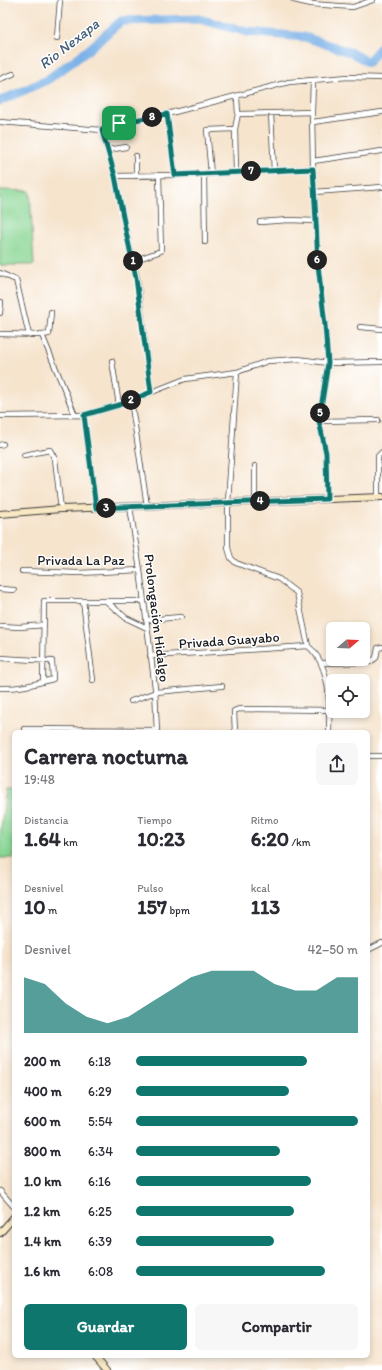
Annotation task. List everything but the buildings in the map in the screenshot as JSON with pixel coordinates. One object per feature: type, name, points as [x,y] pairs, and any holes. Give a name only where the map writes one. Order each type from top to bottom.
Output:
[{"type":"main road","points":[[0,514],[61,509],[380,497]]},
{"type":"main road","points":[[0,1234],[12,1219]]},
{"type":"main road","points":[[97,1358],[107,1370]]},
{"type":"street","points":[[57,38],[60,0]]},
{"type":"street","points":[[294,0],[311,4],[353,7],[373,0]]},
{"type":"street","points":[[0,79],[13,74]]},
{"type":"street","points":[[0,122],[102,130],[119,123],[167,114],[289,82],[348,77],[382,78]]},
{"type":"street","points":[[313,81],[312,122],[314,192],[318,265],[328,363],[319,421],[326,453],[327,499]]},
{"type":"street","points":[[236,97],[238,114],[235,129],[236,172]]},
{"type":"street","points":[[238,114],[312,112]]},
{"type":"street","points":[[312,122],[382,112]]},
{"type":"street","points":[[271,113],[274,171]]},
{"type":"street","points":[[167,114],[175,175]]},
{"type":"street","points":[[211,174],[207,130],[235,129]]},
{"type":"street","points":[[102,130],[115,176],[138,285],[151,392]]},
{"type":"street","points":[[108,150],[126,147]]},
{"type":"street","points":[[313,161],[382,151]]},
{"type":"street","points":[[136,156],[136,176]]},
{"type":"street","points":[[115,176],[211,174],[313,169]]},
{"type":"street","points":[[204,174],[204,242]]},
{"type":"street","points":[[133,261],[161,251],[159,175]]},
{"type":"street","points":[[314,192],[382,187]]},
{"type":"street","points":[[260,222],[289,220],[316,221]]},
{"type":"street","points":[[0,273],[16,280],[29,335]]},
{"type":"street","points":[[0,313],[1,302]]},
{"type":"street","points":[[0,334],[49,334],[51,312]]},
{"type":"street","points":[[360,327],[382,329]]},
{"type":"street","points":[[42,335],[75,415]]},
{"type":"street","points":[[0,416],[84,415],[119,405],[185,379],[238,372],[268,361],[298,359],[328,363],[382,362]]},
{"type":"street","points":[[112,361],[119,405]]},
{"type":"street","points":[[238,372],[228,502],[228,548],[231,558],[236,563],[279,579],[297,593],[308,646],[313,650],[321,663],[326,680]]},
{"type":"street","points":[[131,400],[147,506]]},
{"type":"street","points":[[84,415],[96,508]]},
{"type":"street","points":[[319,421],[378,420]]},
{"type":"street","points":[[24,455],[50,450],[53,454],[55,459],[61,509]]},
{"type":"street","points":[[380,497],[378,456],[382,452]]},
{"type":"street","points":[[255,466],[255,501]]},
{"type":"street","name":"Prolongación Hidalgo","points":[[130,507],[156,692],[157,730]]},
{"type":"street","name":"Privada La Paz","points":[[22,571],[79,573],[140,570]]},
{"type":"street","points":[[0,589],[14,590]]},
{"type":"street","points":[[43,682],[44,601],[144,601]]},
{"type":"street","points":[[83,601],[93,680]]},
{"type":"street","points":[[106,601],[126,618],[147,628]]},
{"type":"street","points":[[146,620],[181,617]]},
{"type":"street","points":[[0,626],[20,627],[44,625]]},
{"type":"street","name":"Privada Guayabo","points":[[150,656],[308,646]]},
{"type":"street","points":[[321,663],[370,662],[376,658],[378,648],[382,647]]},
{"type":"street","points":[[0,658],[52,661],[53,680],[22,688],[0,688]]},
{"type":"street","points":[[132,701],[156,692],[222,686]]},
{"type":"street","points":[[235,730],[234,711],[326,710]]},
{"type":"street","points":[[329,730],[330,718]]},
{"type":"street","points":[[24,729],[90,730]]},
{"type":"street","points":[[370,756],[382,756]]},
{"type":"street","points":[[370,949],[382,943]]},
{"type":"street","points":[[0,1190],[12,1205]]},
{"type":"green space","points":[[0,190],[30,191],[34,265],[0,265]]},
{"type":"green space","points":[[6,790],[12,790],[12,858],[0,858],[0,837]]},
{"type":"waterway","name":"Rio Nexapa","points":[[0,101],[47,80],[87,51],[121,21],[199,19],[247,32],[305,37],[352,53],[368,62],[382,46]]},
{"type":"route","points":[[167,114],[175,175],[313,169],[318,265],[328,363],[319,421],[326,453],[327,499],[96,508],[84,415],[119,405],[151,392],[136,278],[115,176],[102,130],[119,123],[167,114]]}]
